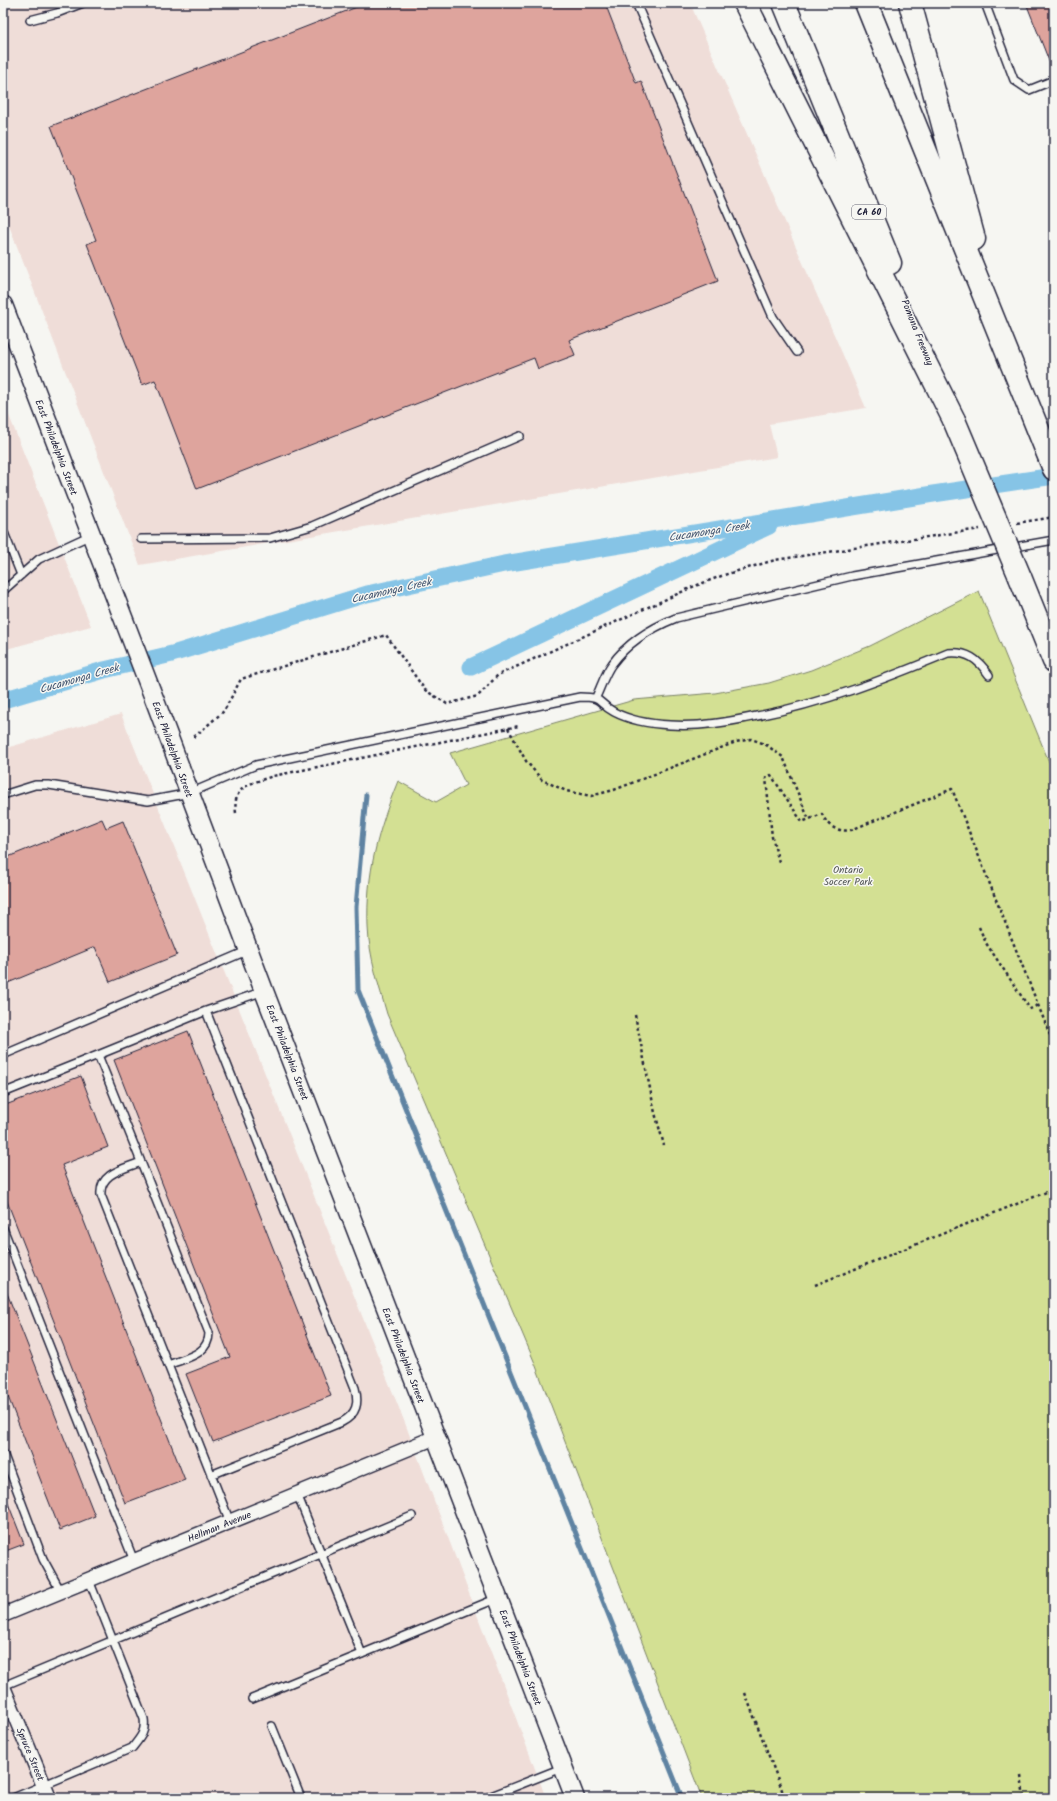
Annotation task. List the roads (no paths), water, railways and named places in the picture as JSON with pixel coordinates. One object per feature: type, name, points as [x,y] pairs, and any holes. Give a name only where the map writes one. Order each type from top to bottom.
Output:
[{"type":"highway","points":[[745,3],[954,420]]},
{"type":"highway","name":"Pomona Freeway","points":[[784,3],[1054,661]]},
{"type":"highway","points":[[866,3],[1054,469]]},
{"type":"highway","points":[[910,3],[1000,337]]},
{"type":"street","name":"East Philadelphia Street","points":[[3,305],[158,706],[264,991],[575,1798]]},
{"type":"street","name":"Hellman Avenue","points":[[3,1615],[436,1436]]},
{"type":"street","name":"Spruce Street","points":[[3,1686],[47,1792]]},
{"type":"lane","points":[[30,20],[57,13],[83,3]]},
{"type":"lane","points":[[636,3],[773,317],[797,352]]},
{"type":"lane","points":[[985,3],[1014,80],[1029,90],[1054,80]]},
{"type":"lane","points":[[141,538],[270,538],[312,526],[520,436]]},
{"type":"lane","points":[[3,530],[21,575]]},
{"type":"lane","points":[[3,591],[39,559],[91,535]]},
{"type":"lane","points":[[596,697],[611,665],[631,644],[652,628],[676,618],[852,576],[1054,540]]},
{"type":"lane","points":[[3,796],[35,785],[48,785],[148,800],[190,793],[256,765],[580,697],[596,697],[614,712],[640,722],[670,725],[709,725],[784,711],[814,703],[863,687],[948,653],[957,652],[966,654],[976,659],[989,675]]},
{"type":"lane","points":[[3,1055],[249,950]]},
{"type":"lane","points":[[3,1093],[206,1011],[264,991]]},
{"type":"lane","points":[[206,1011],[355,1388],[357,1404],[350,1417],[342,1422],[211,1475]]},
{"type":"lane","points":[[98,1055],[209,1333],[209,1342],[204,1349],[168,1365]]},
{"type":"lane","points":[[141,1162],[109,1174],[102,1184],[101,1195],[230,1522]]},
{"type":"lane","points":[[3,1228],[134,1561]]},
{"type":"lane","points":[[3,1453],[43,1559],[61,1592]]},
{"type":"lane","points":[[297,1494],[362,1654]]},
{"type":"lane","points":[[3,1686],[412,1516]]},
{"type":"lane","points":[[13,1798],[47,1792],[132,1748],[143,1735],[146,1726],[144,1719],[89,1580]]},
{"type":"lane","points":[[252,1699],[498,1598]]},
{"type":"lane","points":[[272,1726],[300,1798]]},
{"type":"lane","points":[[486,1798],[564,1767]]},
{"type":"waterway","name":"Cucamonga Creek","points":[[3,700],[104,670],[172,654],[367,594],[504,564],[933,494],[1054,476]]},
{"type":"waterway","name":"Cucamonga Creek","points":[[471,667],[769,526]]},
{"type":"waterway","points":[[366,795],[356,907],[358,990],[682,1798]]},
{"type":"park label","name":"Ontario Soccer Park","points":[[848,874]]}]
